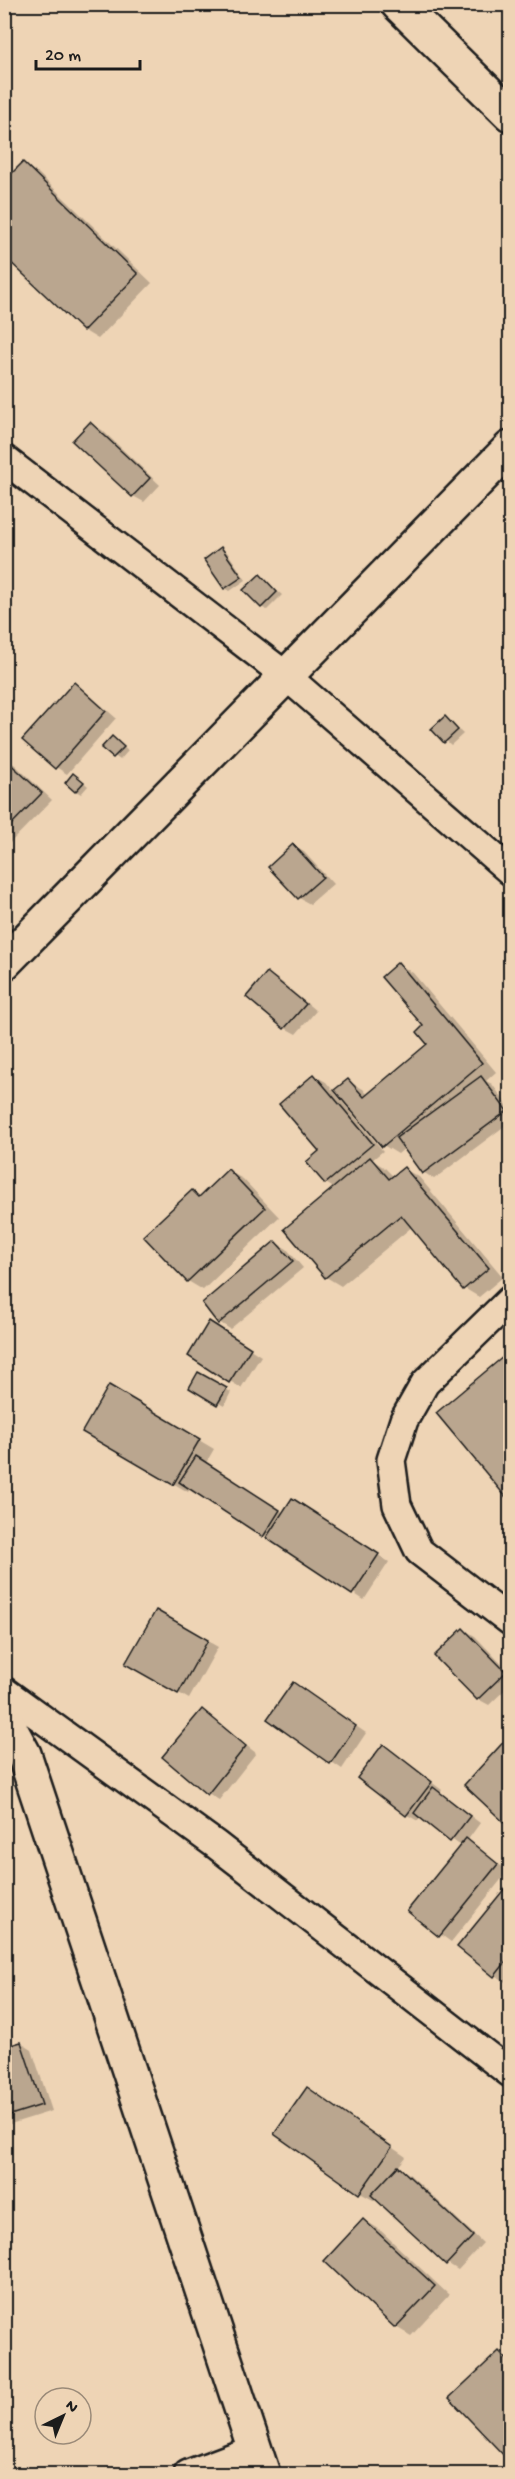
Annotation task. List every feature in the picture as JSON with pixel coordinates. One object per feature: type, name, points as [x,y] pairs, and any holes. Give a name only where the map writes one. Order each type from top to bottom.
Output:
[{"type":"street","points":[[398,4],[510,114]]},
{"type":"street","points":[[4,963],[510,448]]},
{"type":"street","points":[[4,459],[285,675],[510,871]]},
{"type":"street","points":[[510,1300],[425,1383],[404,1420],[391,1460],[397,1505],[419,1551],[510,1621]]},
{"type":"street","points":[[4,1691],[215,1844],[510,2073]]},
{"type":"street","points":[[4,1717],[24,1755],[258,2462],[188,2475]]},
{"type":"building","points":[[23,162],[138,274],[83,331],[4,256],[4,181]]},
{"type":"building","points":[[90,422],[150,478],[132,497],[72,441]]},
{"type":"building","points":[[221,547],[242,577],[224,589],[204,560]]},
{"type":"building","points":[[260,574],[277,592],[261,608],[243,590]]},
{"type":"building","points":[[74,682],[106,711],[55,769],[22,740]]},
{"type":"building","points":[[445,716],[458,730],[444,743],[431,729]]},
{"type":"building","points":[[112,736],[124,747],[113,758],[101,748]]},
{"type":"building","points":[[4,758],[42,793],[4,832]]},
{"type":"building","points":[[73,773],[84,782],[75,792],[65,783]]},
{"type":"building","points":[[293,844],[323,877],[298,899],[268,867]]},
{"type":"building","points":[[398,962],[482,1063],[382,1147],[334,1090],[348,1079],[364,1097],[427,1044],[417,1032],[423,1026],[381,977]]},
{"type":"building","points":[[267,972],[306,1004],[284,1029],[246,997]]},
{"type":"building","points":[[314,1074],[373,1144],[325,1184],[306,1162],[319,1151],[279,1104]]},
{"type":"building","points":[[481,1076],[507,1111],[422,1174],[396,1138]]},
{"type":"building","points":[[370,1157],[389,1179],[404,1167],[489,1268],[463,1290],[401,1215],[325,1278],[284,1229]]},
{"type":"building","points":[[228,1169],[265,1208],[187,1282],[143,1236],[192,1190],[199,1197]]},
{"type":"building","points":[[275,1241],[293,1261],[218,1324],[202,1303]]},
{"type":"building","points":[[209,1321],[251,1348],[229,1383],[188,1356]]},
{"type":"building","points":[[510,1351],[510,1502],[436,1413]]},
{"type":"building","points":[[198,1372],[227,1388],[217,1405],[189,1388]]},
{"type":"building","points":[[109,1385],[200,1439],[173,1485],[82,1432]]},
{"type":"building","points":[[196,1456],[280,1510],[263,1537],[179,1482]]},
{"type":"building","points":[[292,1498],[379,1554],[352,1595],[266,1538]]},
{"type":"building","points":[[156,1610],[208,1640],[178,1694],[125,1664]]},
{"type":"building","points":[[463,1628],[506,1672],[477,1700],[434,1656]]},
{"type":"building","points":[[293,1682],[356,1726],[330,1764],[267,1719]]},
{"type":"building","points":[[202,1709],[246,1746],[207,1795],[162,1757]]},
{"type":"building","points":[[510,1735],[510,1828],[464,1785]]},
{"type":"building","points":[[383,1744],[432,1782],[406,1816],[357,1778]]},
{"type":"building","points":[[433,1787],[470,1816],[450,1842],[414,1813]]},
{"type":"building","points":[[466,1838],[498,1864],[439,1937],[407,1911]]},
{"type":"building","points":[[510,1882],[510,1957],[494,1977],[457,1947]]},
{"type":"building","points":[[21,2042],[42,2105],[4,2117],[4,2047]]},
{"type":"building","points":[[307,2087],[392,2147],[359,2194],[274,2134]]},
{"type":"building","points":[[398,2166],[473,2236],[446,2265],[371,2195]]},
{"type":"building","points":[[363,2219],[435,2286],[395,2328],[324,2261]]},
{"type":"building","points":[[499,2351],[510,2363],[510,2462],[449,2398]]}]
